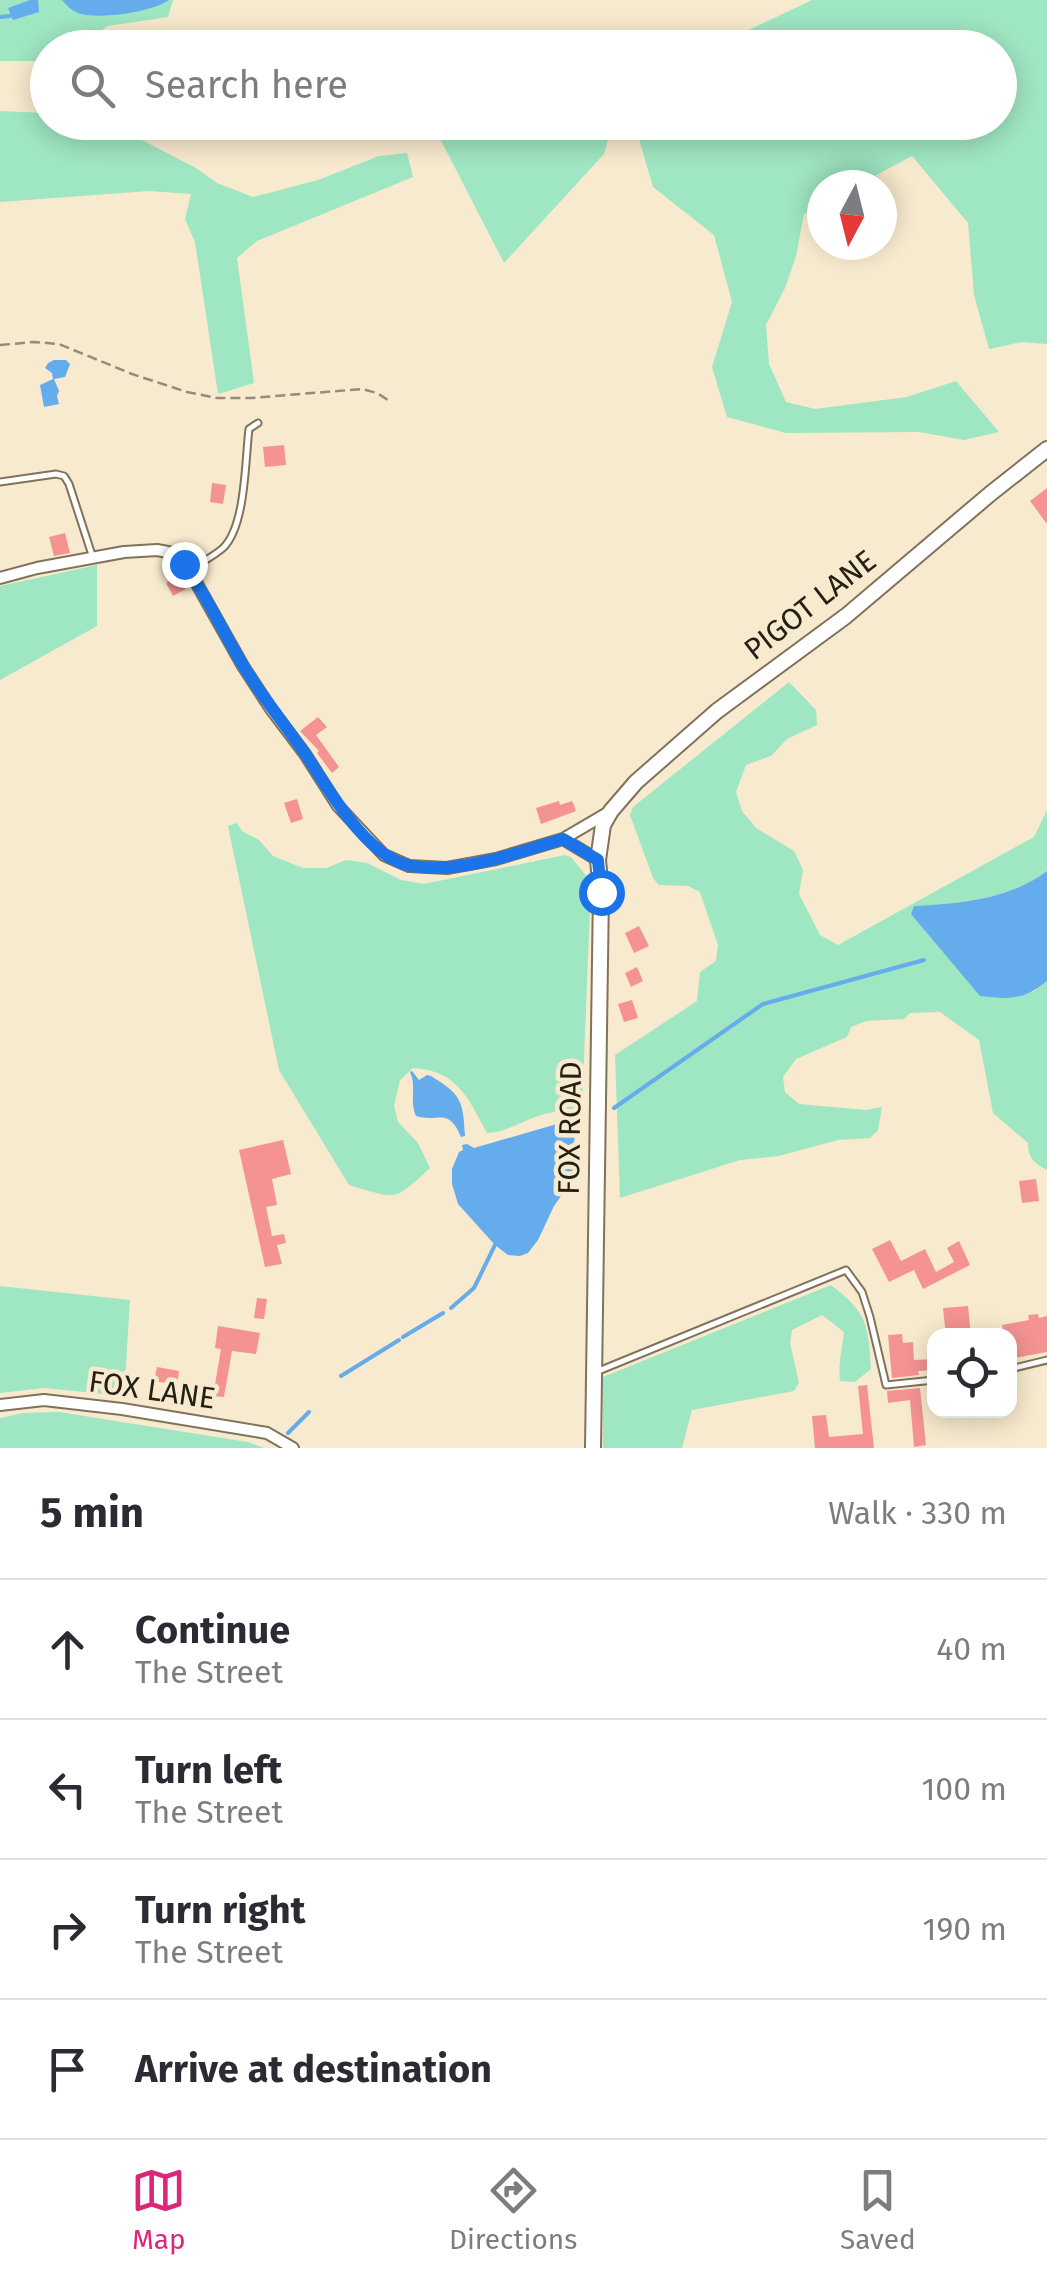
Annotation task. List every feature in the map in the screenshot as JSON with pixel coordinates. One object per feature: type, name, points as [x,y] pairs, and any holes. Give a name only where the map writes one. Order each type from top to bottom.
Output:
[{"type":"street","name":"PIGOT LANE","points":[[611,811],[636,782],[716,711],[846,616],[1047,448]]},
{"type":"street","points":[[0,578],[93,558],[157,550],[173,553],[189,571],[270,709],[338,806],[384,855],[409,866],[447,868],[496,859],[563,839],[611,811]]},
{"type":"street","name":"FOX ROAD","points":[[593,1448],[601,892],[598,860],[603,825],[611,811]]},
{"type":"street","points":[[563,839],[598,860]]},
{"type":"street","name":"FOX LANE","points":[[0,1405],[44,1400],[122,1409],[267,1433],[293,1448]]},
{"type":"lane","points":[[189,571],[225,546],[233,531],[239,514],[248,429],[258,424]]},
{"type":"lane","points":[[0,482],[64,476],[93,558]]},
{"type":"lane","points":[[594,1374],[846,1270],[862,1292],[886,1385],[927,1381]]},
{"type":"lane","points":[[1017,1367],[1047,1360]]},
{"type":"path","points":[[0,344],[59,344],[132,374],[217,398],[362,390],[392,402]]},
{"type":"green space","points":[[0,0],[173,0],[168,17],[102,30],[30,30],[30,61],[0,61]]},
{"type":"green space","points":[[812,0],[1047,0],[1047,344],[1022,342],[989,349],[974,295],[968,223],[912,156],[886,170],[807,170],[807,212],[796,256],[766,325],[769,364],[786,402],[815,409],[907,397],[956,381],[999,432],[964,440],[919,432],[786,433],[727,417],[712,367],[732,302],[714,235],[653,187],[639,140],[1017,140],[1017,30],[749,30]]},
{"type":"green space","points":[[0,111],[30,112],[30,140],[142,140],[217,183],[253,197],[318,180],[379,156],[407,153],[413,177],[257,241],[237,258],[254,383],[218,394],[195,242],[185,219],[191,194],[149,191],[0,202]]},
{"type":"green space","points":[[441,140],[608,140],[604,154],[504,263]]},
{"type":"green space","points":[[97,565],[97,626],[0,680],[0,586]]},
{"type":"green space","points":[[789,682],[816,710],[817,725],[787,739],[771,756],[746,765],[736,792],[742,811],[756,828],[794,851],[803,870],[799,894],[820,935],[838,945],[1034,837],[1047,810],[1047,871],[1001,894],[915,906],[1033,992],[1047,981],[1047,1170],[1033,1160],[1028,1143],[993,1113],[979,1040],[940,1012],[910,1013],[904,1019],[866,1021],[851,1027],[847,1037],[796,1059],[783,1077],[785,1092],[799,1104],[866,1110],[882,1107],[878,1130],[870,1138],[838,1140],[779,1156],[740,1160],[620,1198],[615,1055],[697,1001],[700,972],[716,961],[718,945],[700,892],[688,886],[659,885],[653,878],[630,815],[633,807]]},
{"type":"green space","points":[[237,823],[273,856],[303,868],[326,868],[346,860],[367,863],[401,880],[424,884],[565,855],[571,857],[591,882],[582,1110],[546,1114],[487,1133],[460,1088],[441,1074],[413,1068],[400,1080],[394,1106],[398,1122],[418,1143],[430,1168],[394,1195],[349,1185],[279,1070],[228,826]]},
{"type":"green space","points":[[831,1285],[859,1312],[867,1330],[871,1369],[855,1382],[840,1381],[844,1332],[822,1315],[792,1330],[790,1343],[799,1383],[794,1391],[692,1410],[682,1448],[603,1448],[603,1377]]},
{"type":"green space","points":[[0,1286],[130,1300],[124,1396],[44,1388],[0,1393]]},
{"type":"green space","points":[[59,1412],[248,1442],[264,1448],[0,1448],[0,1418]]},
{"type":"water","points":[[38,0],[39,12],[13,20],[8,8]]},
{"type":"water","points":[[62,0],[169,0],[139,11],[102,16],[78,13]]},
{"type":"water","points":[[54,360],[70,364],[65,377],[54,379],[59,404],[44,407],[40,385],[53,379],[45,368]]},
{"type":"water","points":[[1047,871],[1047,981],[1023,995],[980,996],[911,914],[914,906],[1001,894]]},
{"type":"water","points":[[412,1071],[419,1080],[431,1076],[455,1094],[462,1107],[465,1136],[461,1137],[447,1119],[416,1116]]},
{"type":"water","points":[[574,1119],[576,1169],[571,1182],[528,1253],[508,1255],[458,1204],[452,1169],[462,1145],[474,1148]]},
{"type":"building","points":[[284,445],[286,465],[265,467],[263,447]]},
{"type":"building","points":[[212,483],[226,485],[223,504],[210,502]]},
{"type":"building","points":[[1047,488],[1047,524],[1030,501]]},
{"type":"building","points":[[65,533],[70,553],[54,556],[49,537]]},
{"type":"building","points":[[178,576],[186,589],[173,596],[166,583]]},
{"type":"building","points":[[318,717],[327,727],[316,735],[339,767],[332,773],[300,731]]},
{"type":"building","points":[[297,799],[303,819],[291,823],[284,803]]},
{"type":"building","points":[[559,801],[560,805],[572,801],[576,811],[541,824],[536,808]]},
{"type":"building","points":[[639,926],[649,946],[634,953],[625,933]]},
{"type":"building","points":[[637,967],[643,981],[631,987],[625,973]]},
{"type":"building","points":[[632,1000],[638,1018],[624,1022],[618,1004]]},
{"type":"building","points":[[283,1140],[291,1174],[272,1179],[277,1205],[266,1207],[272,1236],[284,1234],[286,1243],[277,1245],[282,1264],[265,1267],[239,1150]]},
{"type":"building","points":[[1036,1179],[1039,1201],[1022,1203],[1019,1181]]},
{"type":"building","points":[[890,1240],[901,1261],[925,1249],[936,1272],[954,1262],[947,1248],[959,1241],[970,1265],[923,1289],[914,1270],[889,1282],[872,1249]]},
{"type":"building","points":[[257,1298],[267,1299],[264,1319],[254,1318]]},
{"type":"building","points":[[968,1306],[970,1328],[945,1328],[943,1308]]},
{"type":"building","points":[[1028,1315],[1047,1316],[1047,1352],[1017,1358],[1017,1328],[1002,1325],[1029,1320]]},
{"type":"building","points":[[218,1326],[260,1333],[256,1354],[232,1351],[224,1397],[213,1396],[221,1349],[215,1348]]},
{"type":"building","points":[[902,1334],[903,1343],[913,1342],[914,1360],[927,1359],[927,1370],[892,1378],[888,1335]]},
{"type":"building","points":[[157,1367],[179,1371],[177,1385],[154,1381]]},
{"type":"building","points":[[867,1385],[874,1448],[815,1448],[812,1416],[826,1415],[829,1437],[863,1434],[858,1386]]},
{"type":"building","points":[[920,1388],[926,1445],[914,1447],[910,1400],[888,1403],[887,1391]]},
{"type":"waterway","points":[[0,17],[10,16]]},
{"type":"waterway","points":[[614,1108],[763,1004],[924,960]]},
{"type":"waterway","points":[[451,1308],[474,1288],[495,1245]]},
{"type":"waterway","points":[[403,1337],[443,1313]]},
{"type":"waterway","points":[[341,1376],[399,1340]]},
{"type":"waterway","points":[[288,1433],[309,1412]]},
{"type":"route","points":[[184,564],[270,709],[338,806],[384,855],[409,866],[447,868],[496,859],[563,839],[598,860],[601,892]]}]
